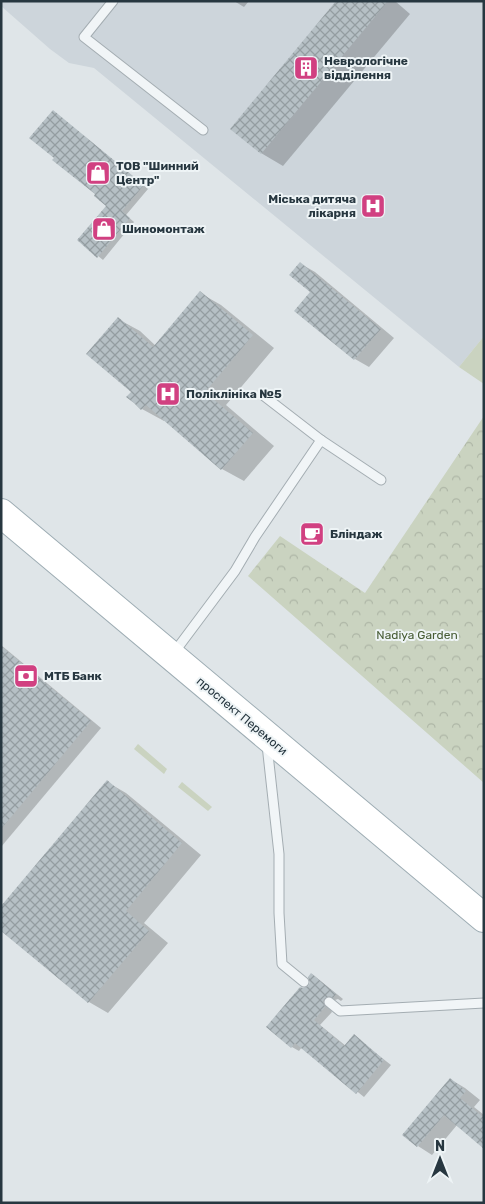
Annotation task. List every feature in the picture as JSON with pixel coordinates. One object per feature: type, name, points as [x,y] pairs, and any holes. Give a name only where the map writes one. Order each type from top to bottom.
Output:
[{"type":"main road","name":"проспект Перемоги","points":[[1,512],[484,918]]},
{"type":"lane","points":[[113,1],[84,37],[203,130]]},
{"type":"lane","points":[[264,396],[321,440],[381,480]]},
{"type":"lane","points":[[171,656],[235,571],[255,537],[321,440]]},
{"type":"lane","points":[[267,737],[279,854],[279,912],[282,964],[304,982]]},
{"type":"lane","points":[[329,1002],[340,1011],[484,1003]]},
{"type":"shaded area","name":"Міська дитяча лікарня","points":[[1,1],[484,1],[484,336],[459,367],[94,68],[69,63],[50,49],[1,6]]},
{"type":"green space","points":[[484,336],[484,384],[459,367]]},
{"type":"green space","name":"Nadiya Garden","points":[[484,416],[484,783],[248,576],[280,536],[365,593]]},
{"type":"green space","points":[[138,744],[167,769],[164,774],[134,749]]},
{"type":"green space","points":[[182,782],[212,807],[208,811],[178,787]]},
{"type":"building","name":"Неврологічне відділення","points":[[336,1],[388,1],[261,154],[230,129]]},
{"type":"building","name":"ТОВ \"Шинний Центр\"","points":[[53,110],[144,185],[122,211],[130,218],[97,258],[77,240],[106,206],[94,196],[95,194],[52,160],[54,158],[29,138]]},
{"type":"building","points":[[300,262],[381,329],[354,360],[294,311],[310,292],[289,275]]},
{"type":"building","name":"Поліклініка №5","points":[[200,291],[253,335],[205,392],[253,433],[221,470],[146,405],[141,410],[126,397],[131,392],[86,354],[118,317],[153,347]]},
{"type":"building","points":[[1,646],[91,721],[1,829]]},
{"type":"building","points":[[107,780],[182,843],[126,911],[149,931],[88,1003],[1,931],[1,906]]},
{"type":"building","points":[[311,973],[336,994],[333,998],[330,996],[325,998],[323,1001],[325,1007],[314,1020],[344,1046],[354,1034],[384,1060],[356,1094],[295,1043],[291,1048],[266,1027],[300,987],[308,986],[310,983],[308,977]]},
{"type":"building","points":[[450,1078],[466,1091],[460,1098],[484,1118],[484,1149],[444,1115],[417,1147],[402,1135]]},
{"type":"place","name":"Неврологічне відділення","points":[[306,68]]},
{"type":"place","name":"ТОВ \"Шинний Центр\"","points":[[98,173]]},
{"type":"place","name":"Міська дитяча лікарня","points":[[373,206]]},
{"type":"place","name":"Шиномонтаж","points":[[104,229]]},
{"type":"place","name":"Поліклініка №5","points":[[168,394]]},
{"type":"place","name":"Бліндаж","points":[[312,534]]},
{"type":"place","name":"МТБ Банк","points":[[26,676]]}]
